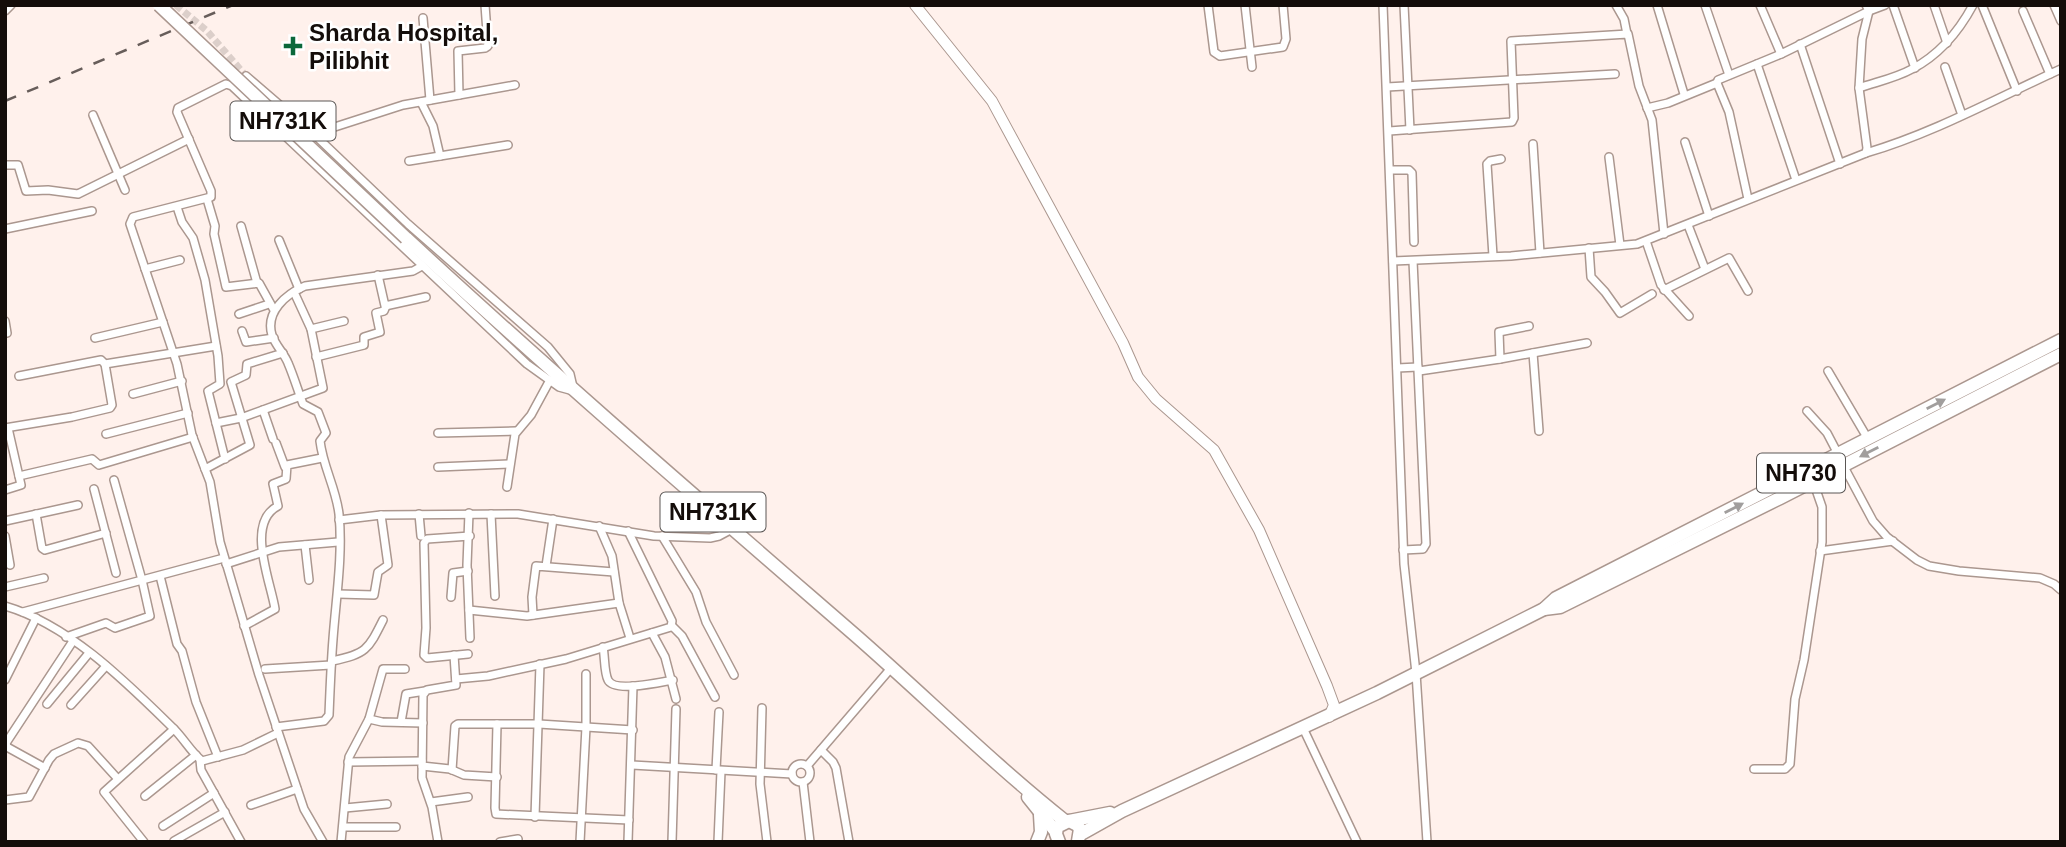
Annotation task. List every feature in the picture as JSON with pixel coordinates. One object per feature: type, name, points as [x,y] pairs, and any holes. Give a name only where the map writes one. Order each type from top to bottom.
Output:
[{"type":"highway","name":"NH731K","points":[[159,5],[406,238],[574,391],[892,667],[1020,785],[1067,821]]},
{"type":"highway","name":"NH730","points":[[1544,609],[1560,607],[1812,481],[1868,439],[2061,340]]},
{"type":"highway","name":"NH730","points":[[1067,821],[1077,825],[1080,839],[1122,811],[1329,717],[1544,609],[1556,598],[2061,354]]},
{"type":"highway","name":"NH731K","points":[[1020,785],[1057,836]]},
{"type":"highway","name":"NH730","points":[[1067,821],[1122,811]]},
{"type":"highway","points":[[1039,813],[1042,827],[1039,842],[1057,836],[1061,824],[1067,821]]},
{"type":"street","points":[[5,11],[11,5]]},
{"type":"street","points":[[459,95],[458,51],[488,46],[485,5]]},
{"type":"street","points":[[915,5],[992,101],[1123,343],[1138,377],[1156,399],[1214,450],[1259,530],[1327,686],[1334,705],[1329,717]]},
{"type":"street","points":[[1208,5],[1216,55],[1283,47],[1286,44],[1283,5]]},
{"type":"street","points":[[1245,5],[1252,67]]},
{"type":"street","points":[[1383,5],[1403,550],[1416,673],[1427,842]]},
{"type":"street","points":[[1404,5],[1410,130]]},
{"type":"street","points":[[1616,5],[1624,19],[1627,34],[1630,35],[1640,86],[1652,120],[1664,234]]},
{"type":"street","points":[[1657,5],[1684,94]]},
{"type":"street","points":[[1706,5],[1729,75]]},
{"type":"street","points":[[1760,5],[1781,54]]},
{"type":"street","points":[[1647,108],[1668,103],[1684,94],[1717,83],[1729,75],[1781,54],[1868,8],[1885,5]]},
{"type":"street","points":[[1893,5],[1915,68]]},
{"type":"street","points":[[1934,5],[1947,43]]},
{"type":"street","points":[[1859,88],[1915,68],[1960,29],[1973,5]]},
{"type":"street","points":[[1982,5],[2017,91]]},
{"type":"street","points":[[2054,5],[2061,21]]},
{"type":"street","points":[[1866,153],[1859,88],[1862,39],[1868,8]]},
{"type":"street","points":[[2023,11],[2050,74]]},
{"type":"street","points":[[423,18],[430,100]]},
{"type":"street","points":[[1389,131],[1512,122],[1514,118],[1510,43],[1514,40],[1627,34]]},
{"type":"street","points":[[1800,44],[1840,164]]},
{"type":"street","points":[[1757,64],[1796,180]]},
{"type":"street","points":[[1945,67],[1962,115]]},
{"type":"street","points":[[1393,261],[1539,253],[1646,241],[1866,153],[1898,144],[2061,69]]},
{"type":"street","points":[[1387,87],[1615,74]]},
{"type":"street","points":[[246,76],[548,347],[569,374],[574,391]]},
{"type":"street","points":[[1717,83],[1729,112],[1748,199]]},
{"type":"street","points":[[323,842],[307,816],[244,626],[225,561],[205,469],[193,437],[182,381],[130,220],[211,197],[211,191],[177,112],[178,108],[226,84],[232,86],[527,364],[559,387],[574,391]]},
{"type":"street","points":[[313,134],[395,107],[515,85]]},
{"type":"street","points":[[421,102],[433,126],[440,156]]},
{"type":"street","points":[[93,115],[125,190]]},
{"type":"street","points":[[5,166],[18,165],[26,191],[48,190],[78,194],[189,139]]},
{"type":"street","points":[[1685,142],[1709,216]]},
{"type":"street","points":[[1533,144],[1539,253]]},
{"type":"street","points":[[410,161],[508,145]]},
{"type":"street","points":[[1609,157],[1620,245]]},
{"type":"street","points":[[1493,256],[1487,164],[1501,159]]},
{"type":"street","points":[[1390,170],[1409,170],[1412,173],[1414,242]]},
{"type":"street","points":[[207,199],[215,226],[225,286],[228,288],[257,283]]},
{"type":"street","points":[[177,207],[192,238],[205,280],[220,384],[208,391],[225,459]]},
{"type":"street","points":[[5,229],[92,211]]},
{"type":"street","points":[[1688,225],[1705,269]]},
{"type":"street","points":[[198,758],[205,761],[218,757],[249,747],[277,730],[328,718],[338,594],[339,520],[335,491],[322,458],[320,441],[326,433],[318,412],[305,406],[300,397],[283,353],[274,338],[270,320],[272,307],[261,285],[257,283],[241,226]]},
{"type":"street","points":[[216,423],[241,418],[323,388],[311,329],[279,240]]},
{"type":"street","points":[[1646,241],[1664,290],[1689,316]]},
{"type":"street","points":[[1589,248],[1591,277],[1620,313],[1652,294]]},
{"type":"street","points":[[1664,290],[1729,258],[1748,291]]},
{"type":"street","points":[[145,269],[180,260]]},
{"type":"street","points":[[1403,550],[1423,549],[1426,544],[1413,261]]},
{"type":"street","points":[[239,314],[272,307],[297,290],[313,284],[413,271],[422,266]]},
{"type":"street","points":[[316,357],[364,345],[364,337],[380,332],[376,313],[384,311],[386,306],[378,275]]},
{"type":"street","points":[[386,306],[426,297]]},
{"type":"street","points":[[5,321],[7,333]]},
{"type":"street","points":[[311,329],[344,321]]},
{"type":"street","points":[[95,338],[163,323]]},
{"type":"street","points":[[1500,359],[1499,332],[1528,326]]},
{"type":"street","points":[[242,331],[246,341],[274,338]]},
{"type":"street","points":[[1397,368],[1418,369],[1500,359],[1587,343]]},
{"type":"street","points":[[105,364],[216,346]]},
{"type":"street","points":[[205,469],[250,445],[231,382],[246,375],[247,365],[283,353]]},
{"type":"street","points":[[1533,353],[1539,431]]},
{"type":"street","points":[[5,490],[20,486],[7,428],[72,417],[110,408],[112,405],[105,364],[101,360],[19,376]]},
{"type":"street","points":[[1828,371],[1868,439]]},
{"type":"street","points":[[507,487],[516,431],[531,415],[550,380]]},
{"type":"street","points":[[133,394],[182,381]]},
{"type":"street","points":[[244,626],[275,609],[262,552],[262,530],[269,512],[278,505],[272,484],[285,479],[285,467],[263,410]]},
{"type":"street","points":[[1807,411],[1827,433],[1873,521],[1917,560],[1929,566],[2040,578],[2061,590]]},
{"type":"street","points":[[106,434],[188,413]]},
{"type":"street","points":[[438,433],[516,431]]},
{"type":"street","points":[[19,476],[92,459],[99,465],[193,437]]},
{"type":"street","points":[[285,467],[322,458]]},
{"type":"street","points":[[438,467],[509,464]]},
{"type":"street","points":[[45,768],[7,747],[6,740],[70,639],[106,623],[115,628],[149,618],[142,580],[114,480]]},
{"type":"street","points":[[1754,769],[1785,769],[1790,764],[1795,699],[1804,660],[1821,551],[1822,507],[1812,481]]},
{"type":"street","points":[[94,489],[117,573]]},
{"type":"street","points":[[5,520],[78,505]]},
{"type":"street","points":[[469,513],[470,638]]},
{"type":"street","points":[[36,514],[42,548],[45,550],[106,533]]},
{"type":"street","points":[[419,514],[421,536]]},
{"type":"street","points":[[491,514],[495,596]]},
{"type":"street","points":[[339,520],[381,515],[527,515],[662,536],[710,538],[732,528]]},
{"type":"street","points":[[338,594],[374,595],[378,572],[388,565],[381,515]]},
{"type":"street","points":[[546,566],[554,519]]},
{"type":"street","points":[[599,526],[612,556],[619,603],[630,638]]},
{"type":"street","points":[[628,531],[672,621],[672,626],[682,636],[715,697]]},
{"type":"street","points":[[5,536],[10,565]]},
{"type":"street","points":[[468,653],[427,658],[424,655],[424,543],[427,539],[470,536]]},
{"type":"street","points":[[662,536],[696,592],[706,622],[734,675]]},
{"type":"street","points":[[1821,551],[1893,541]]},
{"type":"street","points":[[23,612],[262,552],[338,542]]},
{"type":"street","points":[[305,545],[309,580]]},
{"type":"street","points":[[533,615],[535,568],[546,566],[614,572]]},
{"type":"street","points":[[451,597],[453,573],[468,571]]},
{"type":"street","points":[[160,576],[177,644],[182,651],[196,702],[218,757]]},
{"type":"street","points":[[5,587],[44,578]]},
{"type":"street","points":[[469,610],[533,615],[619,603]]},
{"type":"street","points":[[5,606],[36,618],[70,639],[106,666],[174,729],[198,758],[201,770],[241,842]]},
{"type":"street","points":[[5,680],[36,618]]},
{"type":"street","points":[[265,669],[331,663],[354,657],[371,643],[383,620]]},
{"type":"street","points":[[456,679],[488,676],[566,659],[672,626]]},
{"type":"street","points":[[652,633],[665,657],[676,699]]},
{"type":"street","points":[[603,647],[610,683],[633,686],[673,680]]},
{"type":"street","points":[[47,704],[89,653]]},
{"type":"street","points":[[401,722],[406,694],[455,687],[454,655]]},
{"type":"street","points":[[535,817],[540,664]]},
{"type":"street","points":[[71,705],[106,666]]},
{"type":"street","points":[[807,766],[892,667]]},
{"type":"street","points":[[341,842],[348,762],[369,719],[383,669],[405,669]]},
{"type":"street","points":[[580,842],[586,674]]},
{"type":"street","points":[[628,842],[633,686]]},
{"type":"street","points":[[1327,686],[1338,699],[1351,706]]},
{"type":"street","points":[[425,691],[422,781],[431,802],[438,842]]},
{"type":"street","points":[[762,708],[760,785],[767,842]]},
{"type":"street","points":[[672,842],[676,709]]},
{"type":"street","points":[[718,842],[719,712]]},
{"type":"street","points":[[369,719],[423,723]]},
{"type":"street","points":[[497,724],[496,814],[629,820]]},
{"type":"street","points":[[452,770],[457,725],[539,724],[633,730]]},
{"type":"street","points":[[1303,728],[1357,842]]},
{"type":"street","points":[[144,842],[105,794],[105,790],[174,729]]},
{"type":"street","points":[[5,800],[29,797],[54,754],[83,743],[117,778]]},
{"type":"street","points":[[821,750],[836,768],[849,842]]},
{"type":"street","points":[[145,796],[198,758]]},
{"type":"street","points":[[348,762],[422,763],[464,775],[496,777]]},
{"type":"street","points":[[632,765],[792,774]]},
{"type":"street","points":[[803,782],[794,779],[792,774],[794,768],[799,765],[807,766]]},
{"type":"street","points":[[803,782],[810,774],[807,766]]},
{"type":"street","points":[[803,782],[810,842]]},
{"type":"street","points":[[251,805],[298,789]]},
{"type":"street","points":[[163,826],[214,793]]},
{"type":"street","points":[[431,802],[468,797]]},
{"type":"street","points":[[345,808],[387,804]]},
{"type":"street","points":[[174,841],[225,812]]},
{"type":"street","points":[[343,827],[396,827]]},
{"type":"street","points":[[500,842],[518,839]]},
{"type":"tunnel","points":[[176,5],[207,31],[246,76]]},
{"type":"railway","points":[[5,101],[233,5]]},
{"type":"place","name":"Sharda Hospital, Pilibhit","points":[[293,46]]}]
